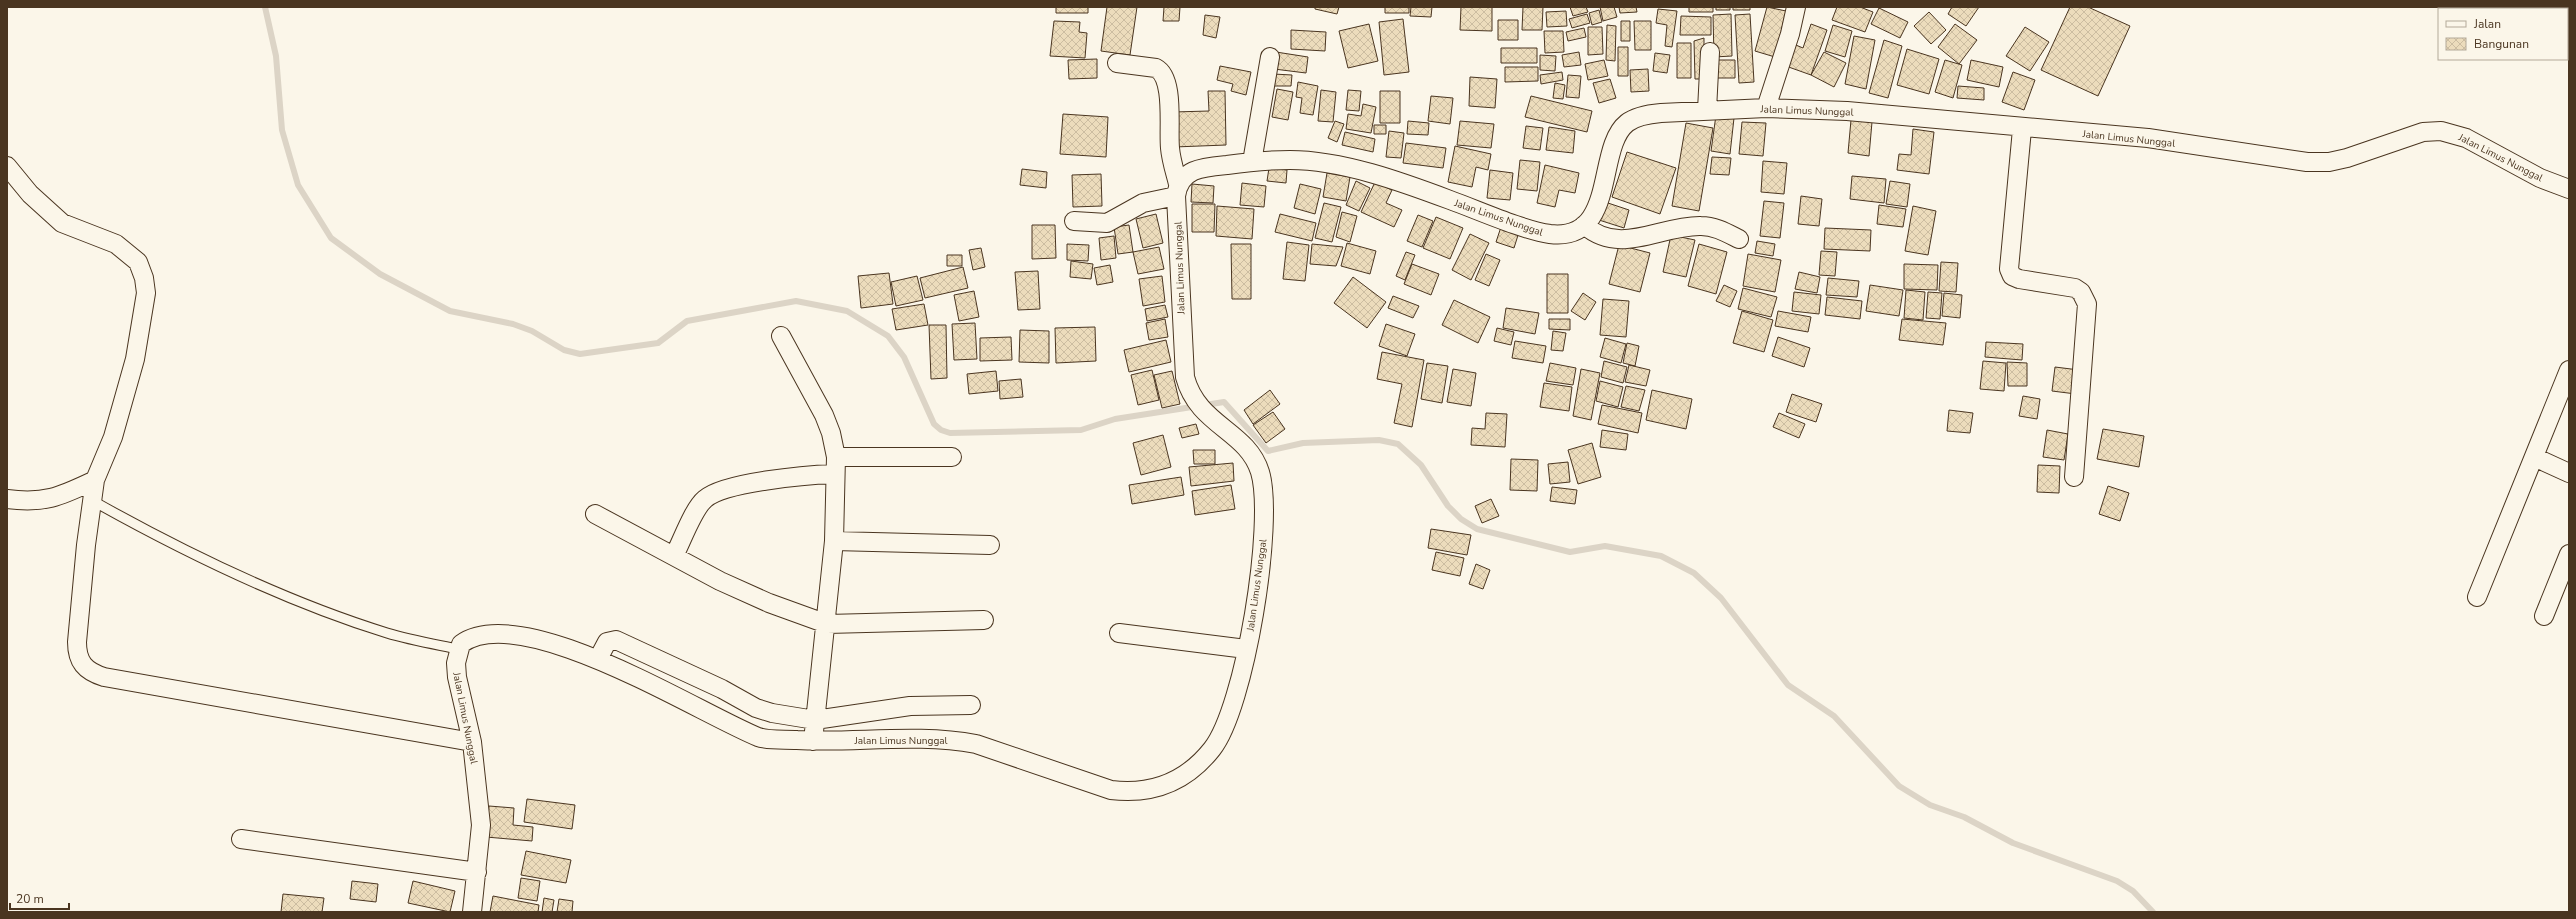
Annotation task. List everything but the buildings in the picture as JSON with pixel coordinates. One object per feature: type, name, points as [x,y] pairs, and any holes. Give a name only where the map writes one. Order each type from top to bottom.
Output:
[{"type":"street","points":[[1766,108],[1790,34],[1796,7]]},
{"type":"street","points":[[1707,110],[1710,52]]},
{"type":"street","points":[[1252,162],[1270,57]]},
{"type":"street","points":[[1074,221],[1107,223],[1143,203],[1177,190],[1170,148],[1169,96],[1164,77],[1156,68],[1117,63]]},
{"type":"street","name":"Jalan Limus Nunggal","points":[[472,912],[481,825],[472,742],[457,677],[456,663],[458,649],[467,640],[489,633],[530,637],[598,659],[760,738],[813,741],[936,739],[958,741],[983,747],[1111,790],[1133,792],[1153,789],[1180,777],[1212,748],[1226,726],[1246,649],[1262,556],[1264,490],[1254,456],[1246,446],[1207,415],[1188,390],[1183,363],[1177,190],[1184,177],[1198,170],[1252,162],[1291,160],[1327,163],[1421,189],[1501,219],[1549,234],[1570,233],[1584,225],[1595,210],[1601,195],[1615,139],[1626,123],[1646,115],[1707,110],[1766,108],[1847,111],[2022,129],[2148,138],[2307,162],[2329,162],[2347,158],[2423,132],[2441,131],[2466,138],[2540,178],[2569,189]]},
{"type":"street","points":[[2022,129],[2009,269],[2012,276],[2019,279],[2075,288],[2081,292],[2087,304],[2074,477]]},
{"type":"street","points":[[7,166],[30,194],[62,223],[116,244],[138,262],[144,278],[146,293],[135,359],[113,436],[95,480],[85,552],[77,642],[77,654],[85,669],[104,677],[472,742]]},
{"type":"street","points":[[1584,225],[1595,234],[1614,239],[1636,240],[1700,226],[1712,227],[1739,239]]},
{"type":"street","points":[[781,336],[824,415],[831,433],[835,465],[834,542],[827,624],[813,741]]},
{"type":"street","points":[[2477,597],[2569,370]]},
{"type":"street","points":[[674,556],[699,507],[705,499],[713,494],[763,480],[835,465],[952,457]]},
{"type":"street","points":[[2534,457],[2569,473]]},
{"type":"street","points":[[7,498],[39,501],[51,499],[95,480]]},
{"type":"street","points":[[595,514],[720,581],[762,600],[827,624],[984,620]]},
{"type":"street","points":[[834,542],[990,545]]},
{"type":"street","points":[[2544,616],[2569,554]]},
{"type":"street","points":[[1119,633],[1246,649]]},
{"type":"street","points":[[598,659],[608,642],[616,640],[722,690],[756,708],[815,720],[910,706],[971,706]]},
{"type":"street","points":[[241,839],[477,872]]},
{"type":"lane","points":[[93,501],[214,562],[301,601],[387,633],[458,649]]},
{"type":"waterway","points":[[265,7],[276,56],[282,130],[298,185],[331,238],[380,274],[450,311],[513,324],[532,331],[564,350],[580,354],[658,343],[687,321],[796,301],[847,311],[888,336],[904,357],[934,424],[941,430],[950,433],[1081,430],[1115,419],[1224,402],[1268,451],[1303,443],[1379,440],[1398,444],[1421,465],[1448,506],[1461,519],[1477,529],[1570,552],[1605,546],[1661,556],[1694,573],[1721,598],[1788,685],[1834,716],[1899,786],[1930,805],[1964,817],[2013,843],[2117,881],[2133,891],[2153,912]]}]
